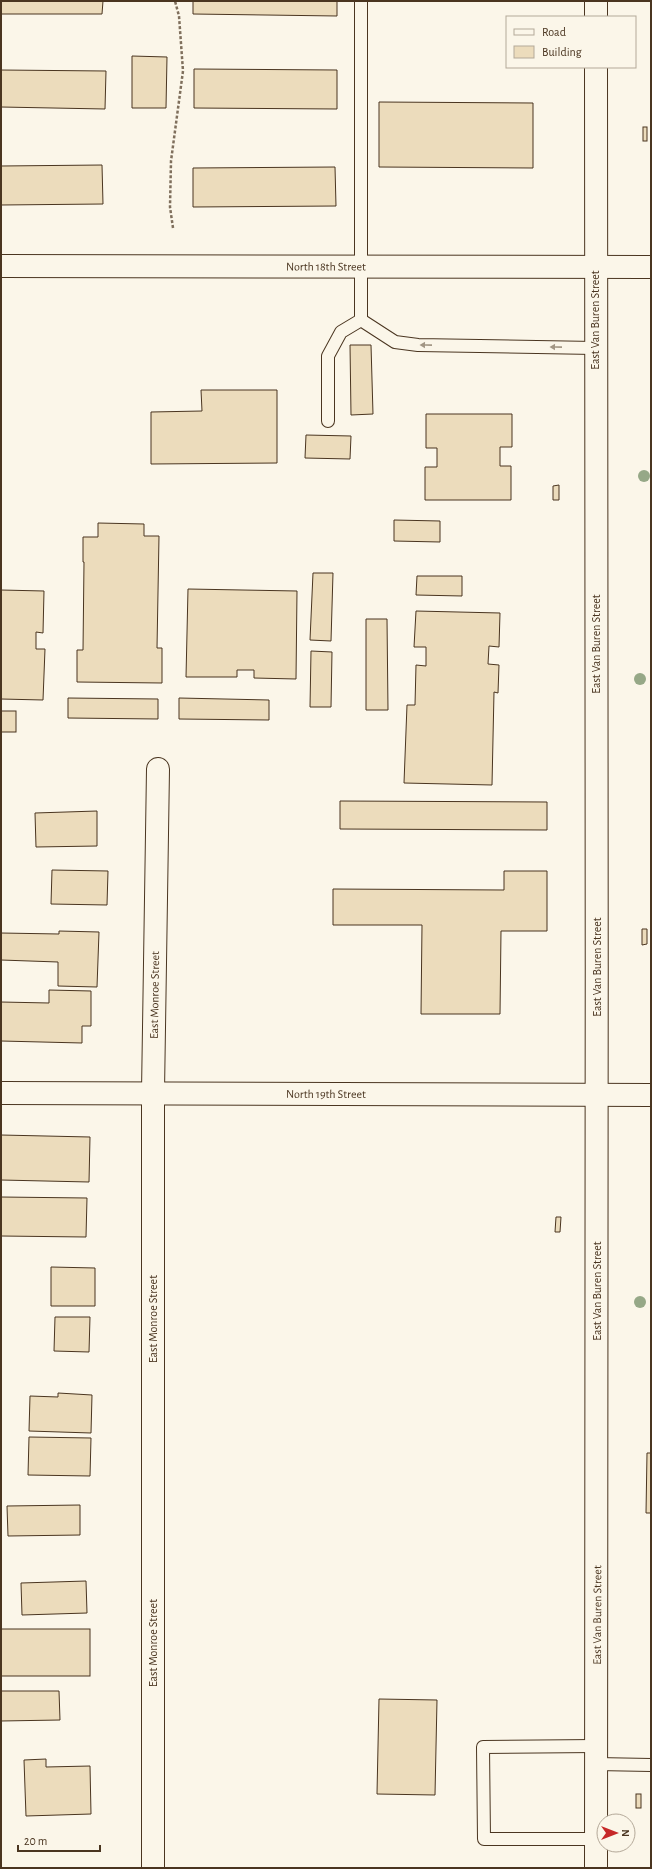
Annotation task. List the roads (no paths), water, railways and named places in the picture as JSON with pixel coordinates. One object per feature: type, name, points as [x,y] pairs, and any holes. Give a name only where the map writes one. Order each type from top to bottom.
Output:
[{"type":"street","points":[[596,1],[596,16]]},
{"type":"street","name":"East Van Buren Street","points":[[596,68],[595,348],[598,1095],[596,1813]]},
{"type":"street","name":"North 18th Street","points":[[1,266],[651,267]]},
{"type":"street","name":"East Monroe Street","points":[[153,1868],[153,1092],[158,769]]},
{"type":"street","name":"North 19th Street","points":[[1,1093],[153,1092],[651,1095]]},
{"type":"street","name":"East Van Buren Street","points":[[596,1853],[596,1868]]},
{"type":"lane","points":[[361,1],[361,320]]},
{"type":"lane","points":[[361,320],[395,342],[418,345],[595,348]]},
{"type":"lane","points":[[328,421],[328,356],[341,332],[361,320]]},
{"type":"lane","points":[[596,1839],[484,1839],[483,1747],[596,1755],[651,1765]]}]
